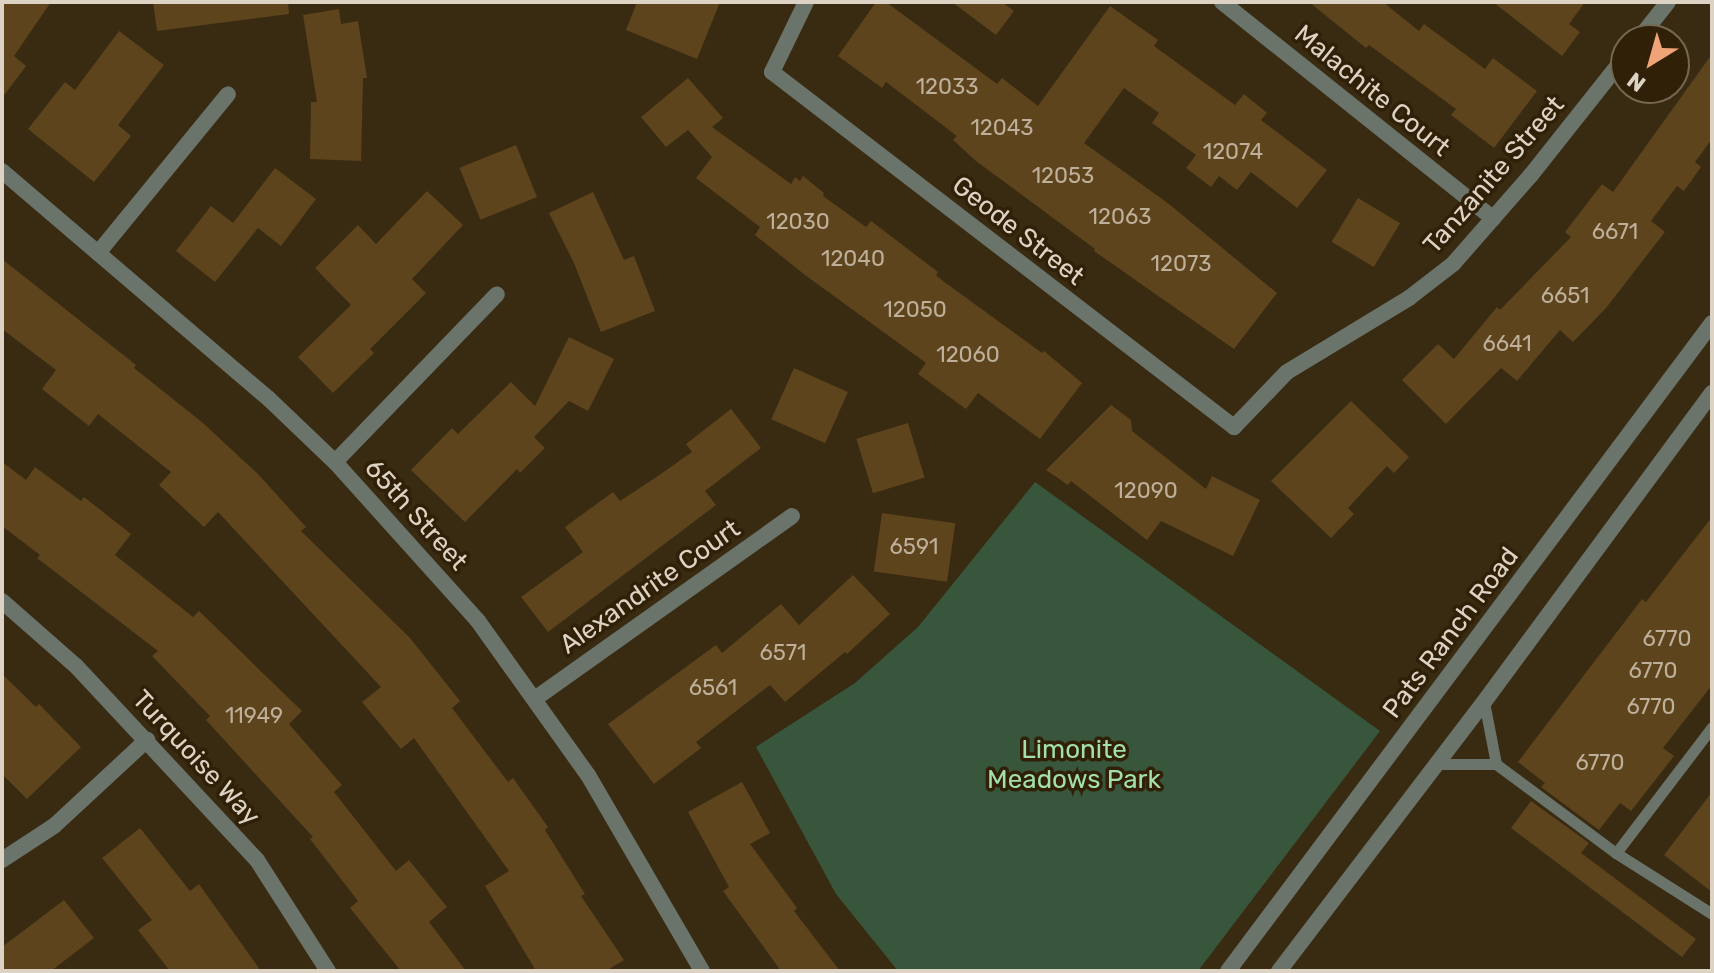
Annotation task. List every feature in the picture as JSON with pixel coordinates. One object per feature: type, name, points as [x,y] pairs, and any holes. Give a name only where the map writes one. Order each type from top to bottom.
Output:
[{"type":"street","name":"Geode Street","points":[[806,2],[772,72],[1234,427]]},
{"type":"street","name":"Malachite Court","points":[[1222,2],[1493,218]]},
{"type":"street","points":[[1651,24],[1668,2]]},
{"type":"street","name":"Tanzanite Street","points":[[1234,427],[1287,372],[1409,298],[1453,264],[1610,75]]},
{"type":"street","points":[[98,253],[228,94]]},
{"type":"street","name":"65th Street","points":[[2,171],[269,399],[335,462],[478,621],[536,698],[588,775],[702,971]]},
{"type":"street","points":[[335,462],[497,294]]},
{"type":"street","name":"Pats Ranch Road","points":[[1228,971],[1712,323]]},
{"type":"street","points":[[1279,971],[1484,702],[1712,393]]},
{"type":"street","name":"Alexandrite Court","points":[[536,698],[792,516]]},
{"type":"street","name":"Turquoise Way","points":[[2,601],[76,666],[257,860],[328,971]]},
{"type":"street","points":[[2,860],[54,826],[147,740]]},
{"type":"lane","points":[[1484,702],[1496,764]]},
{"type":"lane","points":[[1616,853],[1712,727]]},
{"type":"lane","points":[[1437,764],[1496,764],[1616,853],[1712,914]]},
{"type":"green space","name":"Limonite Meadows Park","points":[[1035,482],[1380,731],[1198,971],[898,971],[836,894],[756,747],[855,683],[918,627]]},
{"type":"building","points":[[2,2],[51,2],[14,56],[26,66],[2,98]]},
{"type":"building","points":[[153,2],[288,2],[289,14],[157,31]]},
{"type":"building","points":[[637,2],[720,2],[697,59],[626,30]]},
{"type":"building","points":[[876,2],[886,2],[997,84],[1002,78],[1038,106],[1110,6],[1158,40],[1154,46],[1235,105],[1244,94],[1267,113],[1261,120],[1327,170],[1297,208],[1251,172],[1237,190],[1219,176],[1211,187],[1186,168],[1196,155],[1152,123],[1159,113],[1124,88],[1084,143],[1169,204],[1277,293],[1234,349],[1094,251],[976,161],[953,140],[957,136],[886,82],[882,88],[838,56]]},
{"type":"building","points":[[952,2],[1002,2],[1014,11],[996,35]]},
{"type":"building","points":[[1309,2],[1383,2],[1419,31],[1424,24],[1485,69],[1493,58],[1537,91],[1494,148],[1451,115],[1456,109],[1369,45],[1366,48]]},
{"type":"building","points":[[1493,2],[1585,2],[1569,24],[1580,32],[1562,56]]},
{"type":"building","points":[[339,9],[341,24],[358,21],[367,78],[363,78],[361,161],[310,159],[311,102],[317,102],[303,15]]},
{"type":"building","points":[[119,31],[164,65],[118,125],[131,136],[94,182],[28,129],[65,82],[75,90]]},
{"type":"building","points":[[1712,54],[1712,139],[1695,162],[1701,167],[1684,191],[1677,186],[1651,221],[1665,232],[1606,308],[1573,342],[1560,330],[1517,381],[1501,368],[1446,424],[1402,380],[1438,344],[1454,359],[1497,307],[1500,310],[1571,237],[1565,232],[1602,184],[1613,192],[1676,104],[1690,104],[1690,85]]},
{"type":"building","points":[[688,78],[723,118],[712,127],[791,184],[795,177],[800,181],[803,176],[824,193],[823,196],[866,227],[871,221],[938,272],[936,275],[943,281],[1042,353],[1044,351],[1082,383],[1040,439],[978,393],[966,409],[918,374],[926,363],[755,235],[760,227],[696,178],[712,157],[688,130],[666,147],[641,117]]},
{"type":"building","points":[[516,145],[537,197],[480,220],[459,168]]},
{"type":"building","points":[[275,168],[316,199],[281,246],[258,228],[215,282],[176,251],[211,206],[233,223]]},
{"type":"building","points":[[427,191],[463,225],[412,279],[426,293],[370,349],[374,353],[333,393],[298,357],[351,305],[315,268],[358,225],[376,244]]},
{"type":"building","points":[[593,192],[624,260],[634,256],[655,311],[601,332],[574,263],[549,213]]},
{"type":"building","points":[[1358,198],[1400,223],[1374,267],[1332,242]]},
{"type":"building","points":[[2,259],[136,365],[134,368],[203,423],[258,474],[306,527],[301,531],[410,638],[460,701],[452,708],[508,782],[513,778],[548,827],[545,830],[585,894],[581,896],[624,960],[606,971],[536,971],[485,886],[509,871],[414,738],[401,749],[362,702],[381,687],[218,512],[204,527],[159,485],[171,472],[98,414],[89,426],[42,389],[56,370],[2,329]]},
{"type":"building","points":[[569,337],[614,359],[588,411],[569,401],[534,437],[545,448],[520,473],[517,469],[465,522],[411,470],[452,428],[458,434],[511,382],[535,406]]},
{"type":"building","points":[[794,368],[848,392],[825,443],[771,419]]},
{"type":"building","points":[[1351,401],[1409,457],[1394,473],[1387,466],[1348,508],[1354,514],[1331,538],[1271,481]]},
{"type":"building","points":[[1111,405],[1131,420],[1132,431],[1206,489],[1212,476],[1260,500],[1233,556],[1161,521],[1147,540],[1071,481],[1068,485],[1046,470]]},
{"type":"building","points":[[731,409],[761,448],[705,491],[716,505],[548,632],[521,597],[583,552],[565,527],[613,492],[620,501],[692,452],[686,444]]},
{"type":"building","points":[[908,423],[925,478],[873,493],[856,439]]},
{"type":"building","points":[[2,462],[26,480],[35,467],[81,501],[84,497],[131,534],[115,555],[193,617],[199,611],[302,711],[289,724],[342,785],[334,792],[396,871],[409,860],[447,907],[429,922],[466,971],[401,971],[350,908],[358,901],[310,839],[313,837],[206,720],[210,716],[152,656],[158,651],[37,558],[40,555],[2,526]]},
{"type":"building","points":[[882,513],[955,523],[947,582],[874,571]]},
{"type":"building","points":[[1712,517],[1712,685],[1663,748],[1674,756],[1631,811],[1620,803],[1599,830],[1541,787],[1545,783],[1518,762],[1642,599],[1646,602]]},
{"type":"building","points":[[853,575],[890,614],[847,654],[845,652],[785,702],[770,685],[696,742],[701,748],[654,784],[608,724],[716,645],[722,653],[781,604],[799,625]]},
{"type":"building","points":[[2,674],[36,707],[39,704],[81,747],[27,799],[2,774]]},
{"type":"building","points":[[742,782],[770,833],[750,844],[797,908],[794,911],[840,971],[781,971],[723,891],[729,887],[688,812]]},
{"type":"building","points":[[1712,792],[1712,892],[1664,855]]},
{"type":"building","points":[[1531,801],[1589,843],[1581,853],[1696,939],[1682,957],[1511,828]]},
{"type":"building","points":[[140,828],[190,891],[199,884],[261,971],[170,971],[138,930],[152,920],[102,858]]},
{"type":"building","points":[[64,900],[94,938],[51,971],[2,971],[2,947]]}]
